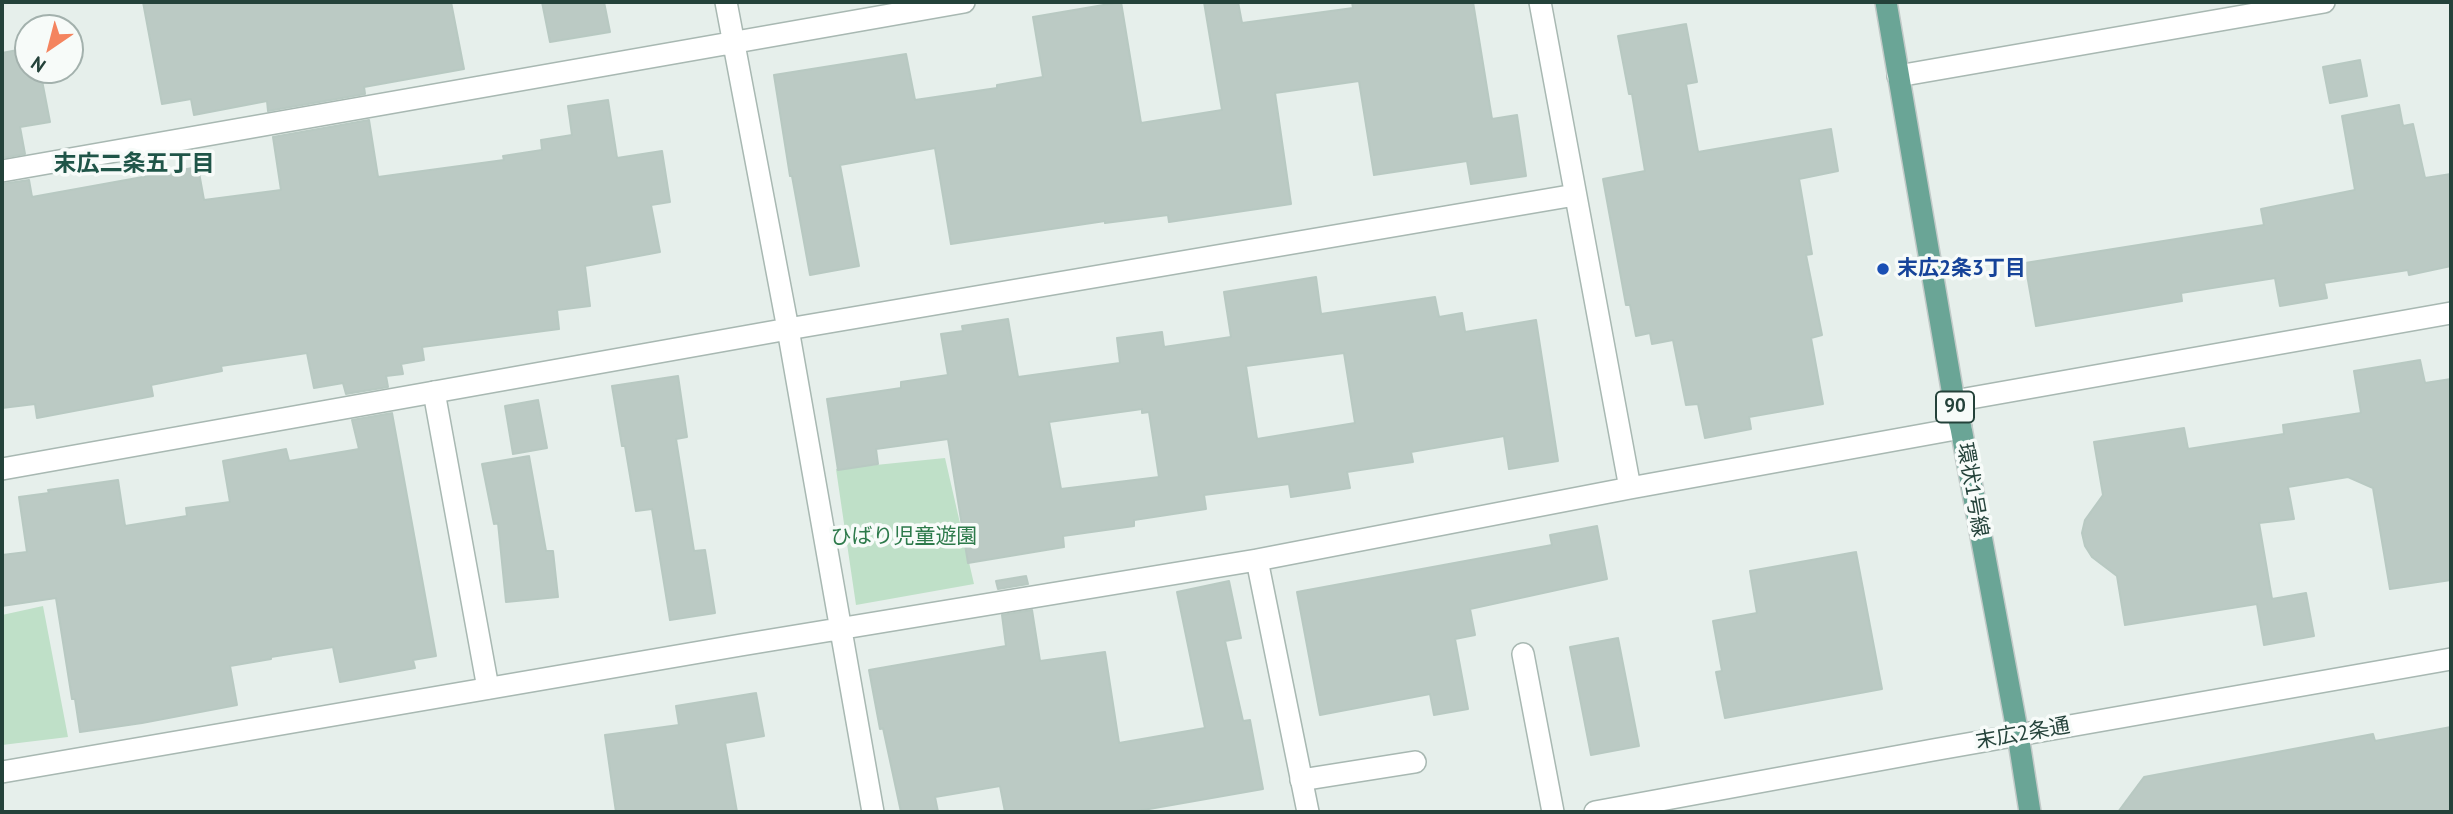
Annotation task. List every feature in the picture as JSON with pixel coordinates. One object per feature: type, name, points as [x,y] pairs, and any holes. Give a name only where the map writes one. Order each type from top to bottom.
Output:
[{"type":"main road","name":"環状1号線","points":[[1886,2],[1954,401],[2018,735],[2029,812]]},
{"type":"street","points":[[726,2],[788,329],[873,812]]},
{"type":"street","points":[[2,171],[964,2]]},
{"type":"street","points":[[1540,2],[1630,488]]},
{"type":"street","points":[[1898,76],[2324,2]]},
{"type":"street","points":[[2,469],[788,329],[1575,195]]},
{"type":"street","points":[[1954,401],[2451,313]]},
{"type":"street","points":[[434,392],[488,688]]},
{"type":"street","points":[[2,772],[1257,560],[1961,428]]},
{"type":"street","points":[[1257,560],[1308,812]]},
{"type":"street","points":[[1522,654],[1553,812]]},
{"type":"street","name":"末広2条通","points":[[1595,812],[1676,805],[2018,735],[2451,659]]},
{"type":"street","points":[[1301,780],[1415,762]]},
{"type":"green space","name":"ひばり児童遊園","points":[[945,458],[974,584],[856,605],[836,469]]},
{"type":"green space","points":[[43,606],[68,737],[2,745],[2,615]]},
{"type":"building","points":[[143,2],[451,2],[464,69],[364,87],[365,94],[268,111],[267,101],[194,115],[191,99],[162,104]]},
{"type":"building","points":[[542,2],[604,2],[610,32],[550,42]]},
{"type":"building","points":[[1121,2],[1141,123],[1222,110],[1204,2],[1238,2],[1242,23],[1353,8],[1352,2],[1473,2],[1492,119],[1517,115],[1526,176],[1471,184],[1467,161],[1374,175],[1359,81],[1275,93],[1291,204],[1169,222],[1168,215],[1105,221],[951,244],[935,148],[840,165],[859,266],[810,275],[790,176],[774,75],[906,54],[915,100],[997,88],[997,85],[1043,77],[1033,17]]},
{"type":"building","points":[[1686,24],[1697,82],[1686,84],[1698,152],[1831,129],[1838,171],[1799,179],[1812,254],[1806,255],[1822,335],[1811,338],[1823,404],[1749,417],[1751,429],[1705,438],[1698,404],[1686,405],[1673,340],[1652,344],[1650,333],[1636,336],[1630,305],[1626,305],[1603,179],[1645,171],[1632,94],[1629,94],[1618,36]]},
{"type":"building","points":[[14,51],[14,84],[43,84],[50,122],[20,127],[25,154],[2,158],[2,53]]},
{"type":"building","points":[[2360,60],[2367,96],[2330,103],[2323,67]]},
{"type":"building","points":[[608,100],[617,158],[662,151],[670,202],[651,205],[660,252],[585,266],[590,306],[557,310],[559,329],[422,347],[424,360],[401,364],[403,374],[386,376],[388,387],[346,394],[343,383],[314,388],[307,353],[221,366],[222,371],[151,385],[153,396],[37,418],[35,404],[2,408],[2,184],[29,180],[32,197],[198,167],[204,200],[281,190],[273,137],[369,120],[378,177],[504,160],[503,156],[542,150],[541,140],[572,135],[568,106]]},
{"type":"building","points":[[2399,105],[2403,126],[2413,124],[2425,178],[2451,174],[2451,266],[2409,275],[2408,270],[2324,283],[2327,298],[2280,306],[2275,278],[2181,293],[2182,301],[2036,326],[2025,263],[2264,225],[2261,209],[2355,190],[2342,116]]},
{"type":"building","points":[[1316,277],[1321,314],[1435,297],[1439,317],[1462,313],[1465,332],[1536,320],[1558,461],[1509,469],[1504,436],[1411,452],[1413,462],[1347,472],[1350,488],[1291,497],[1289,484],[1204,495],[1206,509],[1134,520],[1134,526],[1063,536],[1064,547],[968,563],[948,439],[876,449],[878,464],[838,470],[827,399],[901,388],[901,382],[948,375],[941,334],[963,331],[962,326],[1008,319],[1018,377],[1120,363],[1117,338],[1162,332],[1164,347],[1231,337],[1224,292]],"holes":[[[1344,353],[1355,423],[1257,439],[1246,366]],[[1142,409],[1142,413],[1149,412],[1159,477],[1061,489],[1049,422]]]},
{"type":"building","points":[[2420,360],[2425,383],[2451,379],[2451,580],[2390,589],[2373,488],[2348,477],[2288,487],[2294,519],[2259,523],[2272,599],[2306,593],[2314,636],[2264,645],[2257,604],[2125,625],[2117,576],[2092,557],[2085,546],[2082,533],[2085,520],[2103,495],[2094,442],[2184,428],[2188,449],[2284,434],[2283,425],[2361,413],[2354,371]]},
{"type":"building","points":[[678,376],[687,437],[676,439],[694,551],[705,550],[715,613],[670,620],[652,509],[636,511],[612,386]]},
{"type":"building","points":[[538,400],[547,448],[513,454],[505,406]]},
{"type":"building","points":[[392,413],[436,656],[413,660],[415,668],[340,682],[333,647],[271,657],[230,666],[237,705],[80,732],[56,598],[2,606],[2,555],[27,552],[19,497],[118,480],[125,526],[187,516],[186,508],[230,502],[223,461],[286,449],[289,461],[359,449],[352,420]]},
{"type":"building","points":[[529,456],[546,551],[553,551],[558,597],[506,602],[498,523],[494,524],[482,464]]},
{"type":"building","points":[[1597,526],[1607,579],[1470,609],[1475,635],[1455,639],[1468,709],[1434,715],[1430,694],[1320,715],[1297,592],[1552,545],[1550,535]]},
{"type":"building","points":[[1856,552],[1882,689],[1725,718],[1716,672],[1722,671],[1713,621],[1757,613],[1750,571]]},
{"type":"building","points":[[1026,576],[1028,584],[998,589],[996,581]]},
{"type":"building","points":[[1229,581],[1241,638],[1225,641],[1243,721],[1250,720],[1263,789],[1132,812],[1005,812],[1000,786],[935,797],[938,812],[901,812],[883,728],[880,729],[869,670],[1006,646],[1002,615],[1032,610],[1040,661],[1105,652],[1119,743],[1205,728],[1177,592]]},
{"type":"building","points":[[1618,638],[1639,746],[1591,755],[1570,647]]},
{"type":"building","points":[[756,693],[764,736],[725,743],[737,812],[616,812],[605,735],[679,725],[676,706]]},
{"type":"building","points":[[2451,727],[2451,812],[2118,812],[2144,777],[2373,734],[2375,741]]},
{"type":"place","name":"末広2条3丁目","points":[[1883,269]]},
{"type":"district","name":"末広二条五丁目","points":[[134,164]]}]
